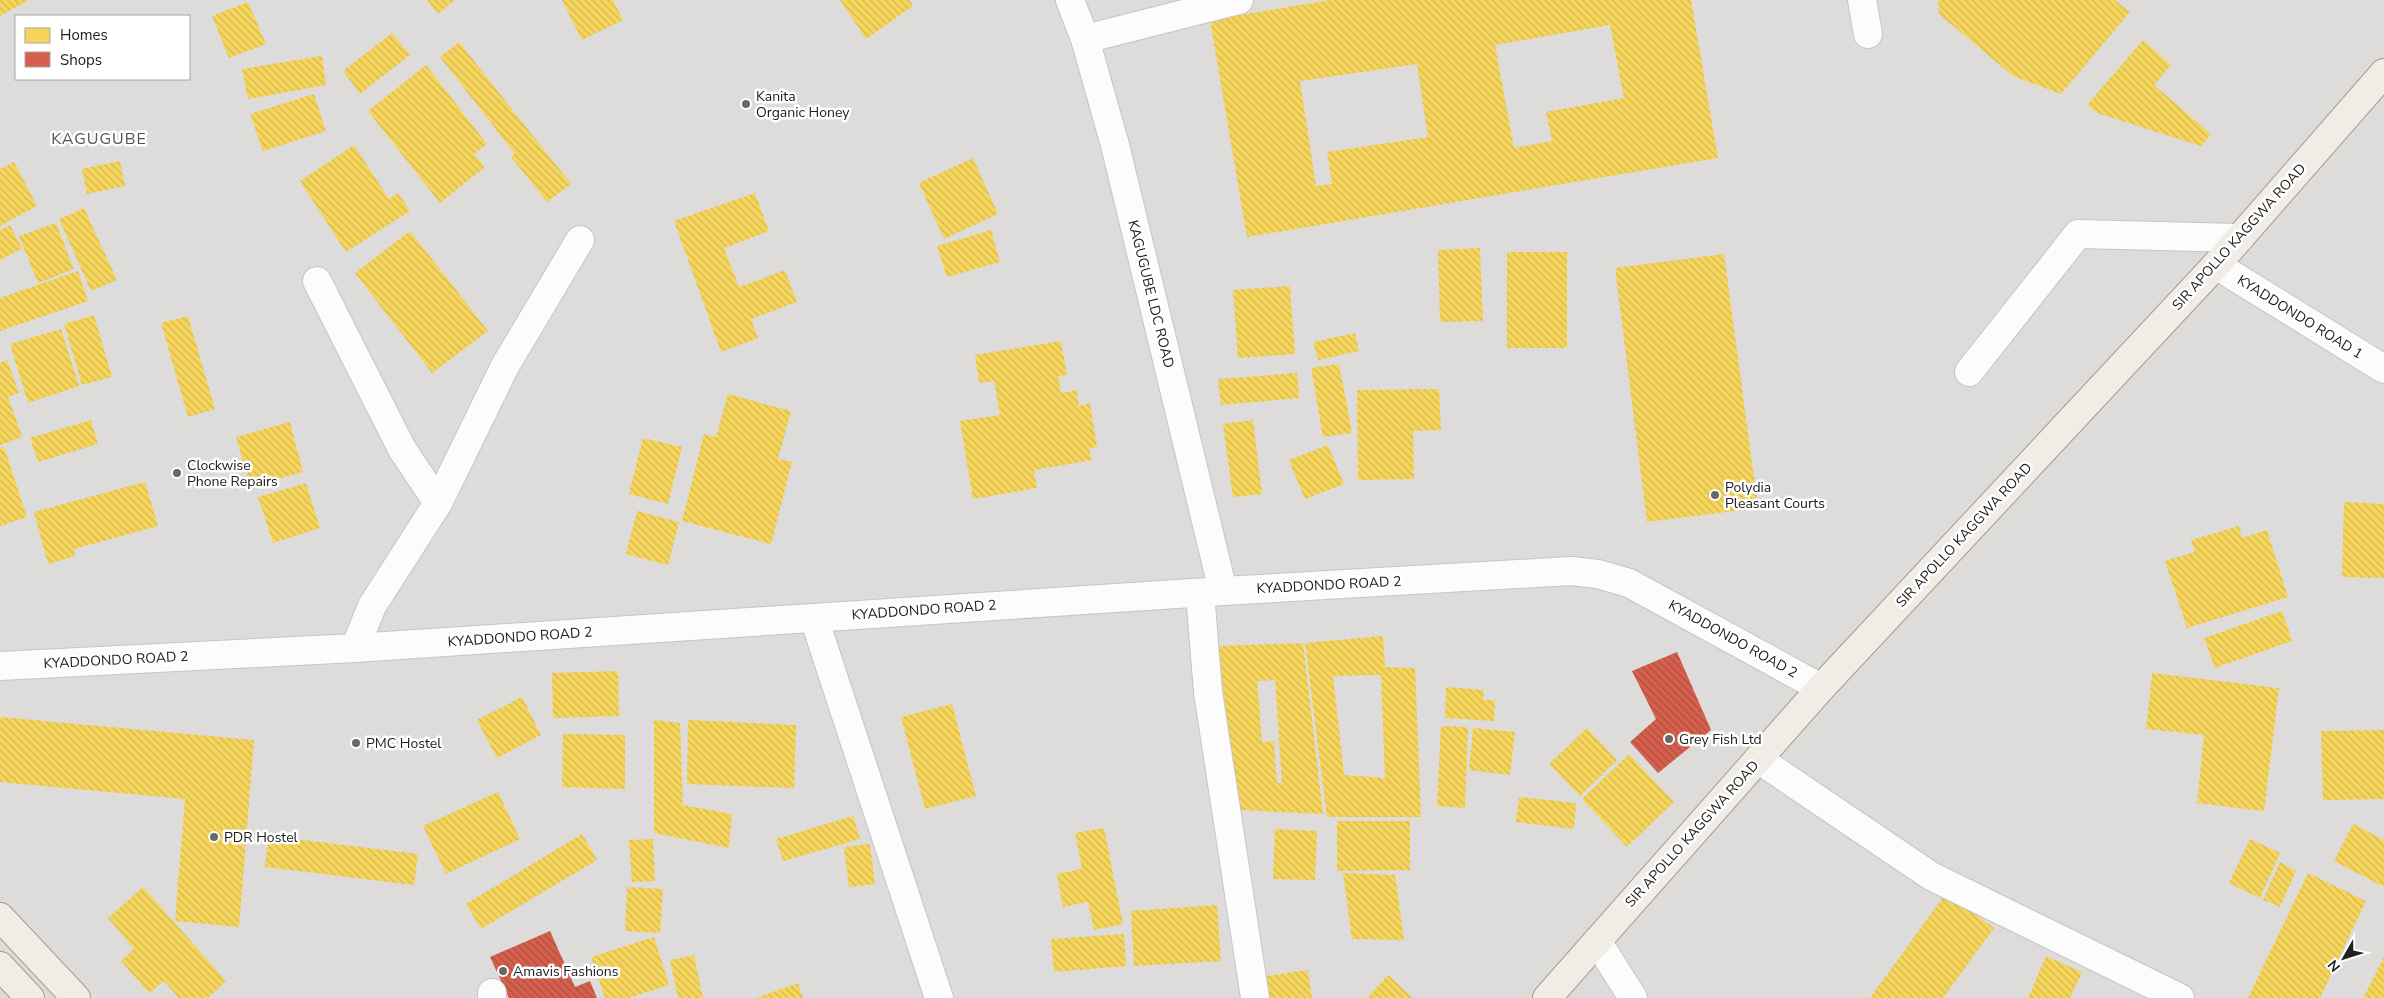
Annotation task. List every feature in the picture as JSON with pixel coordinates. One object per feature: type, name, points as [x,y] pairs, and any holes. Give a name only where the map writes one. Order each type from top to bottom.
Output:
[{"type":"main road","name":"SIR APOLLO KAGGWA ROAD","points":[[1547,998],[1821,688],[2216,265],[2384,73]]},
{"type":"main road","points":[[0,917],[76,998]]},
{"type":"main road","points":[[0,966],[30,998]]},
{"type":"street","name":"KAGUGUBE LDC ROAD","points":[[1070,0],[1085,39],[1115,145],[1212,592],[1208,692],[1255,998]]},
{"type":"street","points":[[1085,39],[1239,0]]},
{"type":"street","points":[[1862,0],[1868,34]]},
{"type":"street","points":[[1969,372],[2078,234],[2240,238]]},
{"type":"street","points":[[355,648],[372,606],[438,503],[506,366],[580,240]]},
{"type":"street","name":"KYADDONDO ROAD 1","points":[[2216,265],[2384,369]]},
{"type":"street","points":[[317,281],[402,449],[438,503]]},
{"type":"street","name":"KYADDONDO ROAD 2","points":[[0,666],[355,648],[1212,592],[1571,571],[1598,574],[1628,583],[1821,688]]},
{"type":"street","points":[[814,618],[939,998]]},
{"type":"street","points":[[1758,759],[1931,876],[2180,998]]},
{"type":"street","points":[[1597,941],[1633,998]]},
{"type":"shaded area","points":[[0,0],[2384,0],[2384,998],[0,998]]},
{"type":"building: Homes","points":[[0,0],[29,0],[0,16]]},
{"type":"building: Homes","points":[[427,0],[455,0],[438,14]]},
{"type":"building: Homes","points":[[562,0],[613,0],[623,20],[582,40]]},
{"type":"building: Homes","points":[[840,0],[909,0],[913,6],[866,39]]},
{"type":"building: Homes","points":[[1330,0],[1691,0],[1718,158],[1247,237],[1210,20]],"holes":[[[1610,25],[1624,98],[1546,112],[1552,141],[1514,148],[1495,45]],[[1417,64],[1428,137],[1327,152],[1332,184],[1316,186],[1300,81]]]},
{"type":"building: Homes","points":[[1938,0],[2115,0],[2130,12],[2061,94],[2013,76],[1939,14]]},
{"type":"building: Homes","points":[[248,2],[266,44],[229,58],[212,16]]},
{"type":"building: Homes","points":[[392,33],[410,55],[360,94],[343,71]]},
{"type":"building: Homes","points":[[2143,40],[2171,65],[2154,85],[2211,134],[2201,146],[2097,113],[2087,105]]},
{"type":"building: Homes","points":[[459,42],[571,184],[547,202],[511,157],[515,154],[440,57]]},
{"type":"building: Homes","points":[[322,56],[326,85],[248,99],[242,69]]},
{"type":"building: Homes","points":[[426,65],[487,144],[474,154],[485,167],[440,203],[368,111]]},
{"type":"building: Homes","points":[[314,94],[326,131],[263,151],[250,114]]},
{"type":"building: Homes","points":[[354,145],[389,199],[398,193],[410,211],[346,252],[300,181]]},
{"type":"building: Homes","points":[[973,158],[998,214],[944,239],[919,183]]},
{"type":"building: Homes","points":[[120,161],[125,186],[87,194],[82,169]]},
{"type":"building: Homes","points":[[14,162],[37,206],[0,226],[0,169]]},
{"type":"building: Homes","points":[[755,193],[769,231],[724,248],[739,287],[785,270],[797,302],[751,319],[758,338],[721,352],[674,221]]},
{"type":"building: Homes","points":[[84,208],[117,280],[91,291],[59,219]]},
{"type":"building: Homes","points":[[56,223],[74,269],[38,283],[19,236]]},
{"type":"building: Homes","points":[[10,225],[22,249],[0,260],[0,230]]},
{"type":"building: Homes","points":[[991,230],[1000,262],[947,277],[937,246]]},
{"type":"building: Homes","points":[[410,231],[488,331],[432,373],[355,273]]},
{"type":"building: Homes","points":[[1480,248],[1483,321],[1440,322],[1438,250]]},
{"type":"building: Homes","points":[[1507,252],[1567,252],[1567,348],[1507,348]]},
{"type":"building: Homes","points":[[1724,254],[1758,508],[1647,522],[1615,268]]},
{"type":"building: Homes","points":[[78,271],[88,301],[0,331],[0,298]]},
{"type":"building: Homes","points":[[1290,286],[1295,354],[1238,358],[1233,290]]},
{"type":"building: Homes","points":[[94,315],[112,377],[82,385],[64,324]]},
{"type":"building: Homes","points":[[188,316],[215,409],[188,417],[161,323]]},
{"type":"building: Homes","points":[[61,329],[79,386],[28,403],[10,344]]},
{"type":"building: Homes","points":[[1355,333],[1359,351],[1318,360],[1313,342]]},
{"type":"building: Homes","points":[[1061,341],[1067,375],[1058,376],[1061,393],[1077,390],[1079,406],[1090,403],[1097,447],[1089,448],[1092,460],[1034,470],[1037,488],[973,499],[960,421],[1000,415],[994,381],[979,383],[975,355]]},
{"type":"building: Homes","points":[[7,360],[19,393],[8,397],[22,437],[0,445],[0,363]]},
{"type":"building: Homes","points":[[1339,364],[1352,433],[1323,437],[1311,368]]},
{"type":"building: Homes","points":[[1297,373],[1299,398],[1221,405],[1218,379]]},
{"type":"building: Homes","points":[[1439,389],[1441,430],[1413,431],[1414,479],[1358,480],[1357,390]]},
{"type":"building: Homes","points":[[728,394],[791,411],[778,459],[792,462],[771,544],[682,521],[704,434],[716,437]]},
{"type":"building: Homes","points":[[91,420],[98,444],[38,462],[30,438]]},
{"type":"building: Homes","points":[[1253,420],[1262,494],[1233,497],[1223,424]]},
{"type":"building: Homes","points":[[290,422],[303,472],[250,486],[236,437]]},
{"type":"building: Homes","points":[[643,438],[682,447],[668,504],[629,494]]},
{"type":"building: Homes","points":[[1328,445],[1344,484],[1305,499],[1289,460]]},
{"type":"building: Homes","points":[[4,447],[27,517],[0,526],[0,448]]},
{"type":"building: Homes","points":[[145,482],[158,526],[74,549],[75,556],[48,564],[34,512]]},
{"type":"building: Homes","points":[[306,483],[320,528],[273,543],[258,497]]},
{"type":"building: Homes","points":[[2344,502],[2384,504],[2384,578],[2342,577]]},
{"type":"building: Homes","points":[[637,511],[679,522],[668,565],[626,554]]},
{"type":"building: Homes","points":[[2239,526],[2242,538],[2267,530],[2288,597],[2187,628],[2165,561],[2195,552],[2191,540]]},
{"type":"building: Homes","points":[[2282,611],[2292,641],[2215,668],[2204,638]]},
{"type":"building: Homes","points":[[1383,636],[1385,667],[1415,668],[1421,817],[1327,817],[1305,643]],"holes":[[[1381,675],[1385,778],[1344,775],[1333,676]]]},
{"type":"building: Homes","points":[[1303,643],[1323,814],[1238,810],[1218,646]],"holes":[[[1275,680],[1282,783],[1277,783],[1274,741],[1262,742],[1257,681]]]},
{"type":"building: Homes","points":[[618,671],[619,716],[553,718],[552,673]]},
{"type":"building: Homes","points":[[2152,673],[2279,688],[2264,811],[2197,803],[2204,735],[2146,729]]},
{"type":"building: Homes","points":[[1446,687],[1484,690],[1483,700],[1495,700],[1494,721],[1445,718]]},
{"type":"building: Homes","points":[[522,697],[541,735],[497,758],[477,720]]},
{"type":"building: Homes","points":[[952,704],[976,796],[925,809],[901,717]]},
{"type":"building: Homes","name":"PDR Hostel","points":[[0,717],[254,740],[239,927],[175,921],[185,799],[0,782]]},
{"type":"building: Homes","points":[[654,720],[680,723],[683,805],[732,814],[729,848],[654,833]]},
{"type":"building: Homes","points":[[688,720],[796,725],[794,788],[687,784]]},
{"type":"building: Homes","points":[[1441,726],[1468,727],[1465,808],[1437,806]]},
{"type":"building: Homes","points":[[1473,728],[1515,732],[1510,775],[1469,770]]},
{"type":"building: Homes","points":[[1587,728],[1617,760],[1580,796],[1549,764]]},
{"type":"building: Homes","points":[[2384,730],[2384,799],[2323,800],[2321,731]]},
{"type":"building: Homes","points":[[563,734],[625,735],[625,789],[562,787]]},
{"type":"building: Homes","points":[[1629,754],[1674,802],[1627,847],[1582,799]]},
{"type":"building: Homes","points":[[498,792],[520,839],[446,874],[423,826]]},
{"type":"building: Homes","points":[[1519,797],[1576,803],[1574,829],[1516,822]]},
{"type":"building: Homes","points":[[853,816],[860,839],[783,861],[776,839]]},
{"type":"building: Homes","points":[[1337,821],[1410,821],[1410,870],[1337,871]]},
{"type":"building: Homes","points":[[2353,824],[2384,840],[2384,887],[2334,861]]},
{"type":"building: Homes","points":[[1104,828],[1123,924],[1094,930],[1088,902],[1063,907],[1057,874],[1082,869],[1075,833]]},
{"type":"building: Homes","points":[[1275,829],[1317,831],[1315,880],[1273,879]]},
{"type":"building: Homes","points":[[582,834],[597,860],[481,929],[466,904]]},
{"type":"building: Homes","points":[[269,836],[418,854],[414,885],[265,867]]},
{"type":"building: Homes","points":[[653,839],[655,881],[632,882],[629,840]]},
{"type":"building: Homes","points":[[2250,839],[2280,853],[2260,898],[2229,883]]},
{"type":"building: Homes","points":[[870,844],[875,884],[849,887],[844,847]]},
{"type":"building: Homes","points":[[2280,862],[2296,871],[2280,907],[2263,900]]},
{"type":"building: Homes","points":[[1343,873],[1395,875],[1404,940],[1352,939]]},
{"type":"building: Homes","points":[[2308,873],[2366,901],[2320,998],[2248,998]]},
{"type":"building: Homes","points":[[143,887],[226,981],[208,998],[179,998],[164,981],[149,993],[121,961],[134,949],[108,918]]},
{"type":"building: Homes","points":[[627,887],[663,889],[660,933],[625,931]]},
{"type":"building: Homes","points":[[1946,893],[1994,928],[1943,998],[1870,998]]},
{"type":"building: Homes","points":[[1217,905],[1221,961],[1134,966],[1131,911]]},
{"type":"building: Homes","points":[[1124,934],[1126,966],[1054,972],[1051,939]]},
{"type":"building: Homes","points":[[654,937],[669,985],[629,998],[605,998],[591,957]]},
{"type":"building: Homes","points":[[694,955],[703,998],[678,998],[670,960]]},
{"type":"building: Homes","points":[[2046,956],[2082,972],[2070,998],[2028,998]]},
{"type":"building: Homes","points":[[2384,957],[2384,998],[2363,998]]},
{"type":"building: Homes","points":[[1308,970],[1312,998],[1269,998],[1266,976]]},
{"type":"building: Homes","points":[[1388,975],[1413,998],[1367,998]]},
{"type":"building: Homes","points":[[798,983],[803,998],[756,998]]},
{"type":"building: Shops","points":[[1677,652],[1711,730],[1658,773],[1630,742],[1656,719],[1632,671]]},
{"type":"building: Shops","points":[[550,931],[575,987],[590,981],[597,998],[509,998],[490,957]]},
{"type":"place","name":"Kanita Organic Honey","points":[[746,104]]},
{"type":"place","name":"Clockwise Phone Repairs","points":[[177,473]]},
{"type":"place","name":"Polydia Pleasant Courts","points":[[1715,495]]},
{"type":"place","name":"Grey Fish Ltd","points":[[1669,739]]},
{"type":"place","name":"PMC Hostel","points":[[356,743]]},
{"type":"place","name":"PDR Hostel","points":[[214,837]]},
{"type":"place","name":"Amavis Fashions","points":[[503,971]]},
{"type":"district","name":"KAGUGUBE","points":[[99,139]]}]
